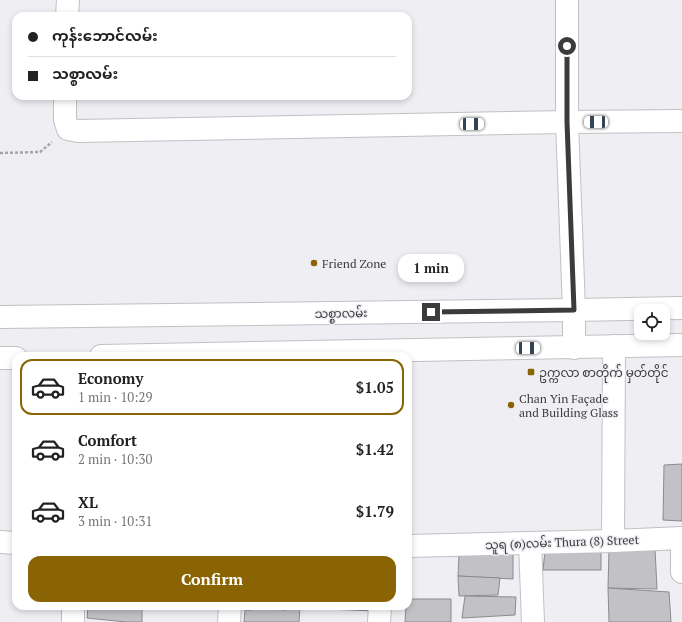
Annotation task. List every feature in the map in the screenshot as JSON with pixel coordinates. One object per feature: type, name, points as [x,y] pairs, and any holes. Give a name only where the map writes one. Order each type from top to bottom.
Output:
[{"type":"street","points":[[68,0],[68,12]]},
{"type":"street","points":[[567,0],[567,122],[574,348]]},
{"type":"street","points":[[65,100],[65,120],[68,129],[78,131],[682,121]]},
{"type":"street","name":"သစ္စာလမ်း","points":[[0,317],[682,308]]},
{"type":"street","points":[[387,352],[682,345]]},
{"type":"street","points":[[613,541],[614,346]]},
{"type":"street","points":[[0,358],[12,358]]},
{"type":"street","name":"သူရ (၈)လမ်း Thura (8) Street","points":[[412,546],[682,538],[682,572]]},
{"type":"street","points":[[0,542],[12,543]]},
{"type":"street","points":[[530,543],[533,622]]},
{"type":"street","points":[[73,610],[73,622]]},
{"type":"street","points":[[229,622],[230,610]]},
{"type":"street","points":[[379,622],[380,610]]},
{"type":"path","points":[[0,153],[40,152],[68,129]]},
{"type":"building","points":[[682,464],[682,521],[663,520],[664,465]]},
{"type":"building","points":[[655,549],[657,589],[608,588],[609,550]]},
{"type":"building","points":[[545,551],[601,551],[601,570],[543,570]]},
{"type":"building","points":[[513,554],[513,579],[458,576],[459,555]]},
{"type":"building","points":[[458,576],[500,578],[498,595],[459,596]]},
{"type":"building","points":[[608,588],[669,592],[671,622],[609,622]]},
{"type":"building","points":[[465,596],[516,597],[515,615],[462,618]]},
{"type":"building","points":[[412,599],[451,599],[451,622],[405,622],[406,610],[412,610]]},
{"type":"building","points":[[88,610],[142,610],[142,622],[87,618]]},
{"type":"building","points":[[245,610],[300,610],[299,622],[244,622]]},
{"type":"building","points":[[351,610],[375,610],[375,611]]},
{"type":"place","name":"Friend Zone","points":[[314,263]]},
{"type":"place","name":"ဥက္ကလာ စာတိုက် မှတ်တိုင်","points":[[531,372]]},
{"type":"place","name":"Chan Yin Façade and Building Glass","points":[[511,405]]},
{"type":"route","points":[[431,312],[574,310],[567,122],[567,46]]}]
